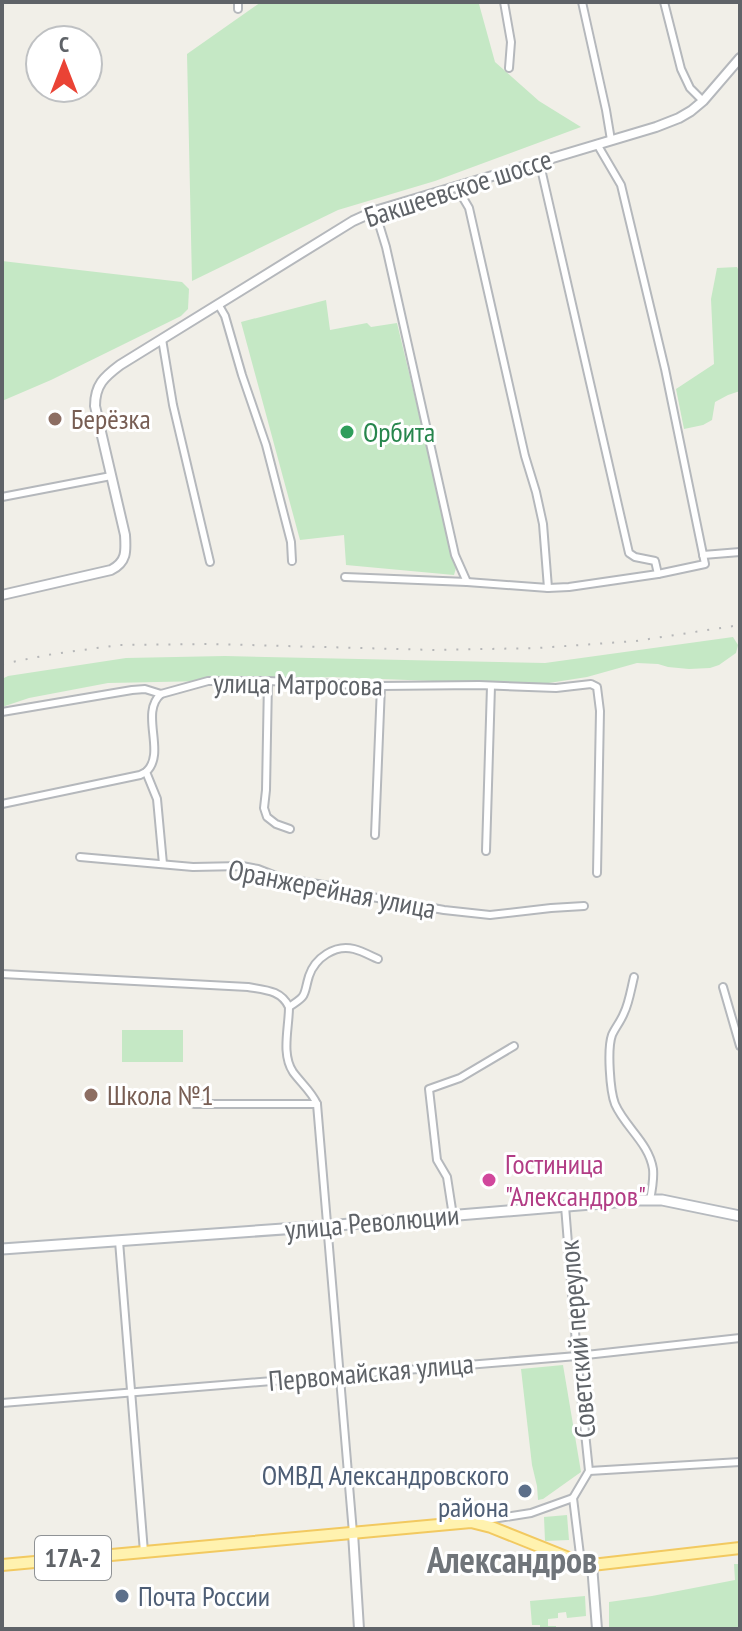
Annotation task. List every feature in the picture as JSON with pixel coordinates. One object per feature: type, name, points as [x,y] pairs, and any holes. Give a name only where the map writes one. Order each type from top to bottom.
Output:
[{"type":"main road","name":"улица Революции","points":[[2,1249],[650,1200],[740,1216]]},
{"type":"main road","name":"17А-2","points":[[2,1565],[471,1522],[586,1564],[740,1548]]},
{"type":"street","points":[[504,2],[511,42],[509,68]]},
{"type":"street","points":[[582,2],[611,140]]},
{"type":"street","points":[[664,2],[681,69],[690,88],[703,101]]},
{"type":"street","name":"Бакшеевское шоссе","points":[[111,476],[95,406],[98,386],[108,373],[353,221],[375,211],[679,118],[703,101],[740,58]]},
{"type":"street","points":[[345,577],[548,588],[658,574],[705,564],[665,369],[621,185],[597,144]]},
{"type":"street","points":[[536,163],[542,173],[629,553],[655,561],[658,574]]},
{"type":"street","points":[[456,186],[469,208],[525,456],[536,492],[543,524],[548,588]]},
{"type":"street","points":[[375,211],[386,247],[455,555],[467,582]]},
{"type":"street","points":[[218,304],[225,316],[266,445],[291,542],[292,561]]},
{"type":"street","points":[[162,339],[173,405],[210,562]]},
{"type":"street","points":[[2,497],[111,476],[126,551],[119,566],[111,570],[2,595]]},
{"type":"street","points":[[703,555],[740,552]]},
{"type":"street","name":"улица Матросова","points":[[2,712],[132,690],[145,689],[161,694],[208,681],[556,688],[591,684],[597,687],[600,711],[597,873]]},
{"type":"street","points":[[268,681],[264,808],[267,817],[290,829]]},
{"type":"street","points":[[375,835],[381,686]]},
{"type":"street","points":[[486,851],[491,686]]},
{"type":"street","points":[[2,804],[149,771],[154,761],[153,705],[161,694]]},
{"type":"street","points":[[146,772],[157,799],[163,864]]},
{"type":"street","name":"Оранжерейная улица","points":[[80,857],[193,867],[242,866],[281,878],[361,895],[490,915],[584,906]]},
{"type":"street","points":[[289,1007],[302,999],[315,964],[328,953],[354,948],[378,959]]},
{"type":"street","points":[[2,974],[248,987],[272,991],[285,998],[289,1007],[287,1062],[317,1104],[359,1629]]},
{"type":"street","points":[[634,977],[626,1011],[612,1037],[612,1092],[620,1112],[650,1156],[653,1168],[650,1200]]},
{"type":"street","points":[[723,987],[740,1046]]},
{"type":"street","points":[[453,1216],[447,1177],[437,1160],[429,1089],[460,1078],[514,1046]]},
{"type":"street","points":[[194,1104],[317,1104]]},
{"type":"street","name":"Советский переулок","points":[[565,1206],[589,1471]]},
{"type":"street","points":[[119,1241],[144,1552]]},
{"type":"street","name":"Первомайская улица","points":[[2,1403],[577,1356],[740,1338]]},
{"type":"street","points":[[471,1522],[531,1513],[573,1498],[589,1471],[740,1462]]},
{"type":"street","points":[[573,1498],[597,1629]]},
{"type":"green space","points":[[261,2],[479,4],[495,62],[539,101],[581,127],[435,181],[338,210],[192,281],[187,54]]},
{"type":"green space","points":[[2,261],[182,282],[189,289],[188,309],[181,316],[2,401]]},
{"type":"green space","points":[[737,267],[740,273],[740,391],[715,402],[712,420],[684,429],[676,389],[714,364],[711,299],[717,268]]},
{"type":"green space","name":"Орбита","points":[[326,300],[330,330],[367,323],[371,327],[397,323],[456,568],[454,575],[346,565],[344,535],[300,540],[241,322]]},
{"type":"green space","points":[[733,637],[738,645],[736,653],[710,668],[689,669],[637,663],[587,677],[536,685],[331,677],[108,683],[29,698],[2,707],[2,679],[8,676],[126,658],[225,656],[545,663]]},
{"type":"green space","points":[[122,1030],[183,1030],[183,1062],[122,1062]]},
{"type":"green space","points":[[563,1365],[581,1472],[538,1500],[521,1369]]},
{"type":"green space","points":[[567,1515],[569,1540],[545,1541],[544,1517]]},
{"type":"green space","points":[[734,1564],[740,1564],[740,1629],[609,1629],[609,1602],[735,1580]]},
{"type":"green space","points":[[585,1596],[586,1616],[567,1618],[566,1612],[558,1613],[558,1618],[548,1619],[548,1626],[556,1628],[540,1629],[540,1625],[532,1625],[530,1601]]},
{"type":"railway","points":[[2,664],[119,645],[211,644],[435,650],[538,648],[636,641],[740,625]]},
{"type":"place","name":"Берёзка","points":[[55,419]]},
{"type":"place","name":"Орбита","points":[[347,432]]},
{"type":"place","name":"Школа №1","points":[[91,1095]]},
{"type":"place","name":"Гостиница \"Александров\"","points":[[489,1180]]},
{"type":"place","name":"ОМВД Александровского района","points":[[525,1491]]},
{"type":"place","name":"Почта России","points":[[122,1596]]},
{"type":"district","name":"Александров","points":[[512,1560]]}]
